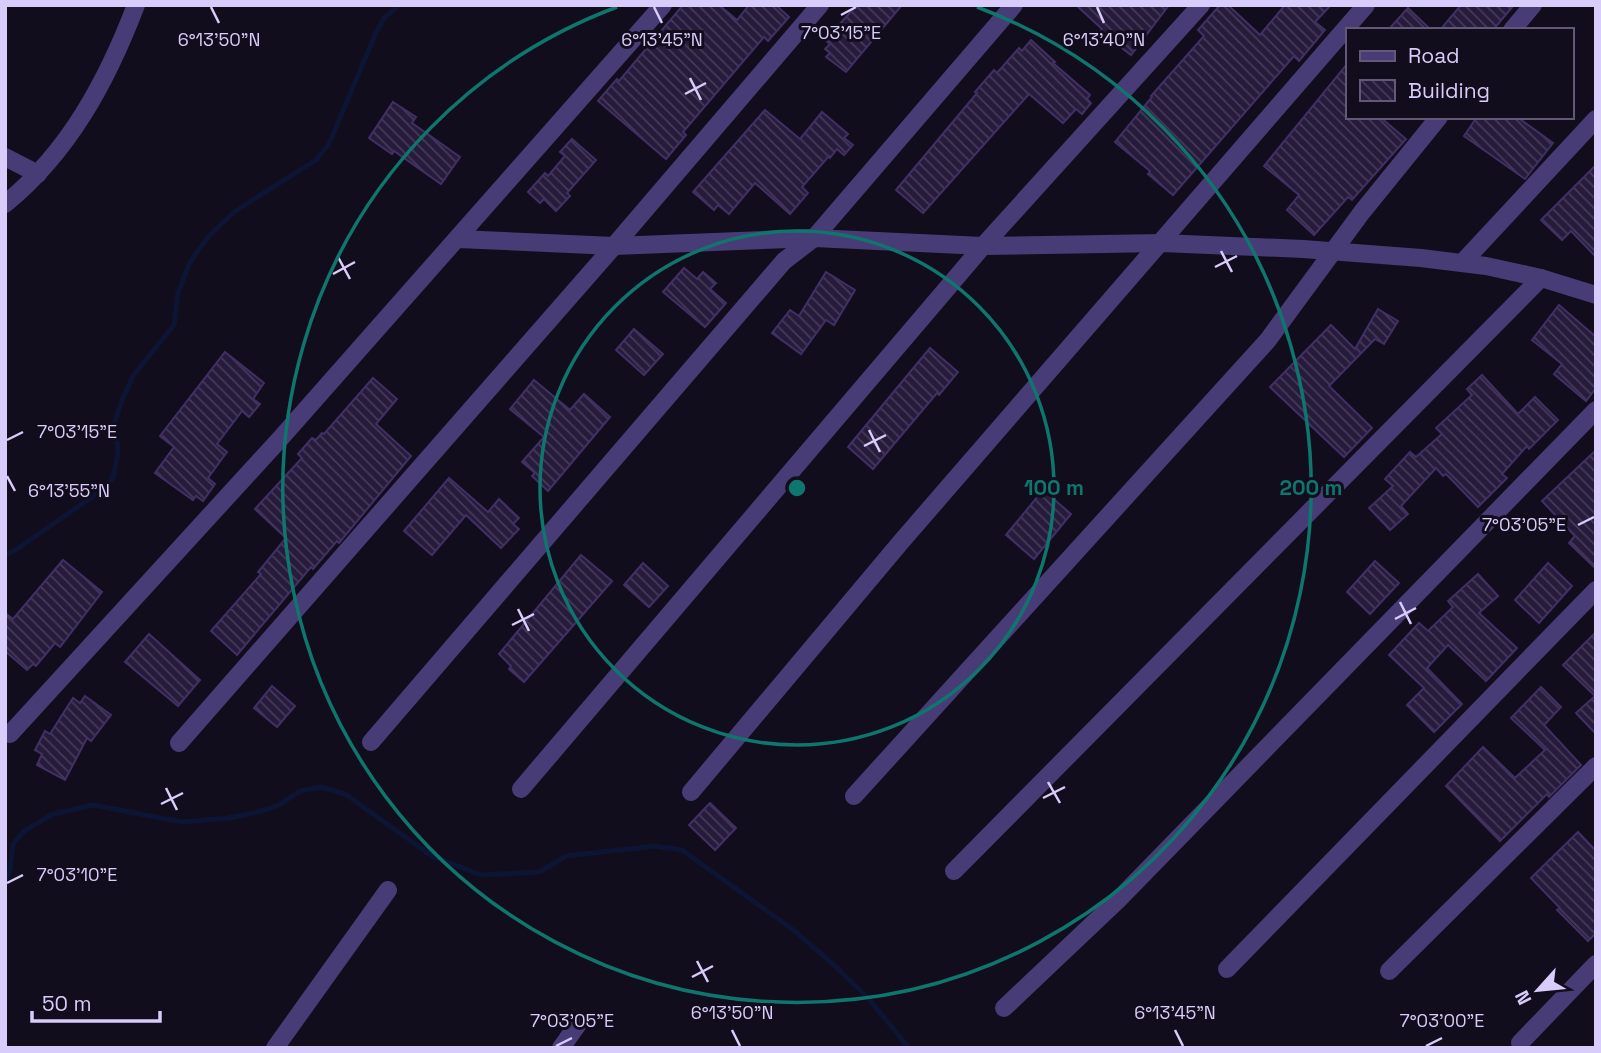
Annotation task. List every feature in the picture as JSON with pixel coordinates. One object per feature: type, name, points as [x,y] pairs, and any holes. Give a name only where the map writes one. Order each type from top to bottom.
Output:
[{"type":"street","points":[[5,204],[38,174],[80,122],[102,85],[136,5]]},
{"type":"street","points":[[9,734],[279,440],[663,5]]},
{"type":"street","points":[[178,743],[614,246],[820,5]]},
{"type":"street","points":[[371,742],[784,261],[814,238],[1014,5]]},
{"type":"street","points":[[521,789],[983,246],[1201,5]]},
{"type":"street","points":[[1346,28],[1366,5]]},
{"type":"street","points":[[1515,28],[1533,5]]},
{"type":"street","points":[[691,792],[900,543],[1346,28]]},
{"type":"street","points":[[854,796],[1268,340],[1362,212],[1437,119]]},
{"type":"street","points":[[1462,263],[1596,119]]},
{"type":"street","points":[[5,157],[38,174]]},
{"type":"street","points":[[458,239],[614,246],[814,238],[983,246],[1162,243],[1334,251],[1462,263],[1541,278],[1596,295]]},
{"type":"street","points":[[954,871],[1541,278]]},
{"type":"street","points":[[1004,1008],[1118,900],[1596,410]]},
{"type":"street","points":[[1227,969],[1596,590]]},
{"type":"street","points":[[1388,971],[1596,766]]},
{"type":"street","points":[[275,1048],[388,890]]},
{"type":"street","points":[[1520,1043],[1596,964]]},
{"type":"street","points":[[561,1048],[578,1024]]},
{"type":"building","points":[[683,5],[719,5],[737,20],[749,5],[776,5],[789,17],[768,41],[764,37],[683,132],[686,135],[666,159],[598,101],[617,79],[619,81]]},
{"type":"building","points":[[857,5],[902,5],[846,72],[826,57],[830,53],[825,49],[830,44],[825,40]]},
{"type":"building","points":[[1076,5],[1169,5],[1131,55],[1100,31],[1102,29]]},
{"type":"building","points":[[1220,5],[1228,5],[1260,35],[1285,5],[1331,5],[1315,22],[1325,30],[1299,61],[1294,56],[1173,195],[1148,174],[1150,171],[1115,142],[1204,36],[1198,30]]},
{"type":"building","points":[[1461,5],[1514,5],[1495,28],[1442,28]]},
{"type":"building","points":[[1408,8],[1429,28],[1390,28]]},
{"type":"building","points":[[1031,40],[1090,95],[1087,99],[1091,103],[1082,114],[1076,109],[1063,123],[1029,94],[923,213],[896,190],[994,70],[997,73],[1019,48],[1022,51]]},
{"type":"building","points":[[1346,65],[1346,119],[1382,119],[1406,139],[1352,200],[1348,197],[1314,235],[1287,210],[1299,195],[1264,166]]},
{"type":"building","points":[[393,102],[416,117],[412,123],[460,157],[441,184],[394,151],[392,154],[369,138]]},
{"type":"building","points":[[765,110],[800,139],[822,112],[848,134],[844,138],[853,145],[844,155],[837,149],[830,158],[829,156],[802,187],[808,193],[790,214],[755,183],[729,214],[718,205],[714,210],[693,192]]},
{"type":"building","points":[[1476,119],[1520,119],[1553,143],[1525,179],[1464,136]]},
{"type":"building","points":[[572,139],[596,160],[567,193],[570,196],[556,211],[544,199],[540,203],[528,192],[545,173],[548,176],[565,156],[560,152]]},
{"type":"building","points":[[1596,165],[1596,257],[1571,231],[1562,240],[1541,220]]},
{"type":"building","points":[[684,268],[697,279],[703,272],[716,283],[710,289],[726,303],[705,327],[663,292]]},
{"type":"building","points":[[826,272],[855,290],[834,325],[826,320],[801,354],[772,333],[790,310],[799,316]]},
{"type":"building","points":[[1559,305],[1596,337],[1596,388],[1586,401],[1554,374],[1562,364],[1532,340]]},
{"type":"building","points":[[1378,309],[1398,321],[1384,344],[1375,339],[1329,386],[1372,428],[1344,457],[1270,387],[1331,325],[1355,349]]},
{"type":"building","points":[[634,329],[663,354],[644,375],[616,350]]},
{"type":"building","points":[[930,348],[958,372],[873,469],[848,447]]},
{"type":"building","points":[[225,352],[264,383],[253,399],[260,404],[249,417],[242,411],[217,444],[227,452],[208,478],[215,484],[203,501],[196,496],[193,500],[155,473],[174,447],[160,436]]},
{"type":"building","points":[[1482,375],[1518,414],[1535,397],[1558,420],[1529,449],[1527,446],[1502,474],[1507,478],[1478,507],[1446,474],[1443,476],[1436,468],[1401,506],[1408,514],[1390,530],[1369,508],[1393,486],[1385,479],[1410,452],[1416,457],[1442,434],[1436,428],[1472,395],[1467,389]]},
{"type":"building","points":[[373,378],[397,399],[376,424],[411,456],[339,543],[337,541],[313,569],[311,567],[237,655],[211,631],[261,574],[258,572],[286,538],[255,509],[302,458],[298,454],[312,438],[316,440],[324,434]]},
{"type":"building","points":[[534,380],[570,410],[584,394],[610,417],[548,491],[532,476],[535,473],[522,462],[544,437],[510,409]]},
{"type":"building","points":[[1596,450],[1596,569],[1569,543],[1575,536],[1542,501]]},
{"type":"building","points":[[449,478],[488,512],[499,499],[519,518],[513,524],[519,529],[501,548],[466,515],[432,555],[404,531]]},
{"type":"building","points":[[1043,490],[1071,514],[1034,559],[1006,535]]},
{"type":"building","points":[[581,555],[612,581],[524,682],[509,669],[511,666],[499,654]]},
{"type":"building","points":[[63,560],[102,592],[60,647],[55,643],[36,666],[33,664],[27,670],[5,651],[5,613],[13,619]]},
{"type":"building","points":[[1375,561],[1399,583],[1370,614],[1347,592]]},
{"type":"building","points":[[643,563],[668,586],[649,607],[624,585]]},
{"type":"building","points":[[1548,563],[1572,586],[1539,623],[1515,600]]},
{"type":"building","points":[[1478,574],[1498,596],[1479,613],[1517,648],[1486,681],[1448,645],[1427,668],[1462,704],[1434,732],[1407,705],[1424,688],[1389,655],[1419,623],[1428,631],[1453,607],[1448,601]]},
{"type":"building","points":[[1596,632],[1596,734],[1576,713],[1595,696],[1563,665]]},
{"type":"building","points":[[149,634],[200,680],[178,706],[125,662]]},
{"type":"building","points":[[272,686],[295,706],[277,727],[254,708]]},
{"type":"building","points":[[1541,687],[1561,707],[1544,725],[1581,765],[1549,797],[1547,794],[1500,841],[1446,786],[1483,747],[1515,778],[1545,750],[1511,718]]},
{"type":"building","points":[[85,696],[111,715],[91,741],[87,738],[65,780],[37,765],[42,754],[35,750],[45,731],[50,734],[73,698],[80,703]]},
{"type":"building","points":[[710,803],[736,828],[715,850],[689,825]]},
{"type":"building","points":[[1578,832],[1596,851],[1596,933],[1588,941],[1557,910],[1560,908],[1531,878]]},
{"type":"waterway","points":[[5,555],[102,490],[113,478],[118,453],[115,421],[122,400],[133,376],[174,325],[178,293],[190,262],[208,237],[234,212],[316,160],[329,144],[384,18],[399,5]]},
{"type":"waterway","points":[[5,881],[10,871],[13,844],[24,831],[53,814],[93,805],[182,822],[229,818],[262,811],[279,805],[300,791],[321,787],[345,794],[432,856],[481,875],[539,872],[566,856],[655,846],[682,850],[792,929],[834,965],[868,998],[909,1048]]}]
